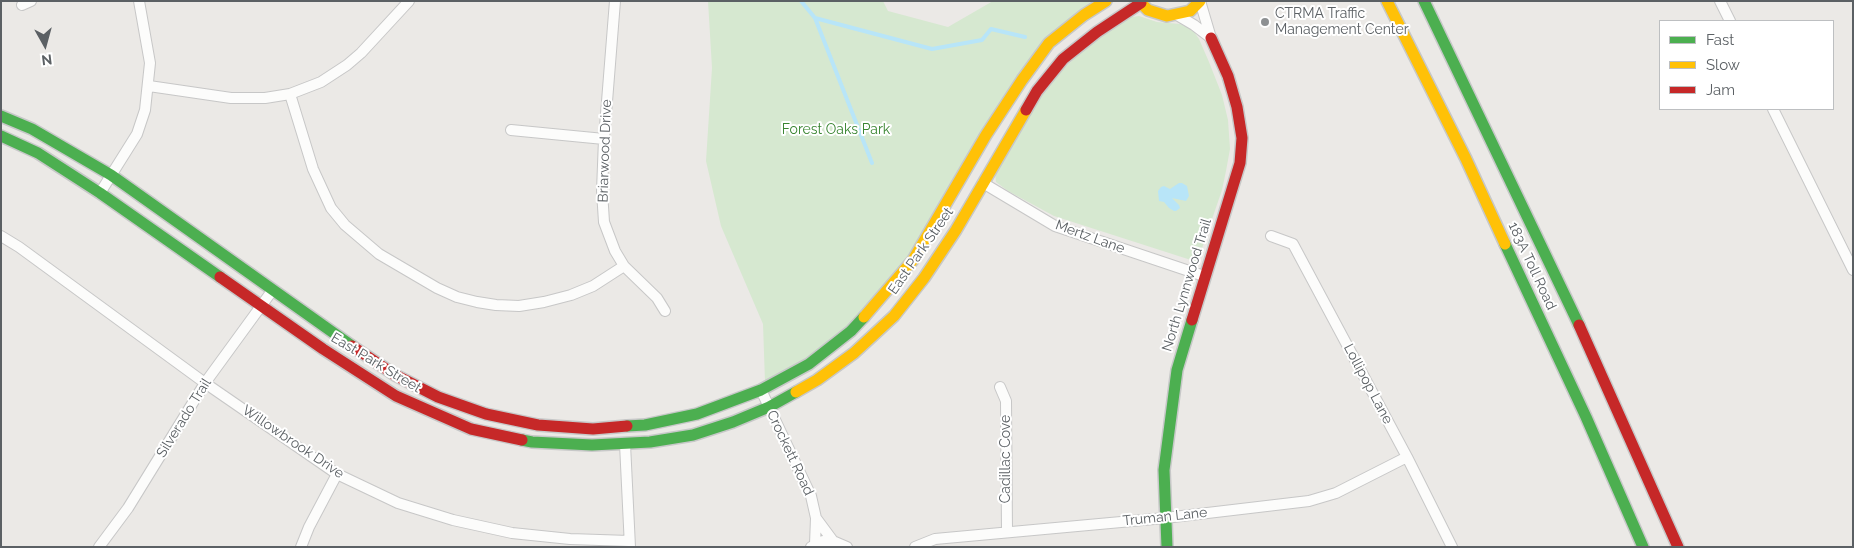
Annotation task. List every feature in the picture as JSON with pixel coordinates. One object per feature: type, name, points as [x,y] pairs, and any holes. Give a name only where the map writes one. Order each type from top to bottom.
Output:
[{"type":"main road","name":"East Park Street","points":[[1,116],[32,129],[111,175],[272,291],[395,375],[438,397],[486,414],[538,425],[593,429],[645,425],[697,414],[760,390],[809,364],[851,331],[912,260],[986,135],[1043,50],[1084,15],[1106,1]]},
{"type":"main road","points":[[1140,2],[1157,14],[1177,15],[1190,10],[1200,1]]},
{"type":"main road","name":"183A Toll Road","points":[[1387,1],[1466,159],[1643,547]]},
{"type":"main road","name":"183A Toll Road","points":[[1424,1],[1582,331],[1678,547]]},
{"type":"main road","name":"East Park Street","points":[[1,136],[38,153],[100,193],[260,306],[396,396],[470,429],[532,442],[592,445],[625,444],[693,435],[733,422],[769,407],[818,380],[854,353],[894,316],[924,278],[956,230],[1037,90],[1063,59],[1140,2]]},
{"type":"main road","name":"North Lynnwood Trail","points":[[1167,547],[1164,470],[1177,370],[1204,276],[1240,163],[1242,138],[1237,107],[1228,76],[1210,38]]},
{"type":"street","points":[[100,193],[137,134],[145,110],[150,63],[139,1]]},
{"type":"street","points":[[149,86],[231,98],[265,98],[290,94],[321,82],[347,65],[361,53],[408,1]]},
{"type":"street","name":"Briarwood Drive","points":[[615,1],[604,139],[602,191],[604,222],[614,251],[624,266],[657,298],[665,311]]},
{"type":"street","name":"North Lynnwood Trail","points":[[1200,1],[1210,38]]},
{"type":"street","points":[[1720,1],[1730,20]]},
{"type":"street","name":"North Lynnwood Trail","points":[[1177,15],[1194,25],[1210,38]]},
{"type":"street","points":[[290,94],[313,170],[330,208],[345,225],[379,254],[437,288],[457,297],[476,302],[519,306],[571,295],[593,286],[624,266]]},
{"type":"street","points":[[1773,110],[1853,270]]},
{"type":"street","points":[[511,130],[604,139]]},
{"type":"street","name":"Mertz Lane","points":[[983,183],[1055,226],[1204,276]]},
{"type":"street","name":"Willowbrook Drive","points":[[1,236],[20,247],[205,383],[337,474],[398,502],[453,520],[512,533],[570,540],[630,544]]},
{"type":"street","name":"Lollipop Lane","points":[[1271,236],[1293,244],[1407,457],[1452,547]]},
{"type":"street","name":"Silverado Trail","points":[[99,547],[128,508],[205,383],[272,291]]},
{"type":"street","name":"Cadillac Cove","points":[[1000,387],[1006,401],[1007,532]]},
{"type":"street","name":"Crockett Road","points":[[760,390],[811,496],[816,518],[813,545]]},
{"type":"street","points":[[625,444],[630,544]]},
{"type":"street","name":"Truman Lane","points":[[915,547],[935,539],[1165,518],[1309,501],[1336,493],[1407,457]]},
{"type":"street","points":[[301,547],[309,527],[337,474]]},
{"type":"street","name":"Crockett Road","points":[[816,518],[833,541]]},
{"type":"street","points":[[813,545],[833,541],[847,547]]},
{"type":"green space","name":"Forest Oaks Park","points":[[708,1],[883,1],[888,11],[948,27],[993,1],[1097,1],[1061,27],[910,257],[858,316],[831,340],[793,367],[765,382],[763,324],[721,226],[706,161],[712,68]]},
{"type":"green space","points":[[1139,16],[1157,22],[1180,24],[1192,29],[1199,39],[1209,62],[1222,95],[1228,120],[1230,149],[1222,190],[1198,260],[1194,261],[1054,216],[1008,191],[996,182],[995,173],[1049,83],[1085,48],[1125,18]]},
{"type":"water","points":[[1179,183],[1187,186],[1189,196],[1186,201],[1172,198],[1180,208],[1174,211],[1164,202],[1159,201],[1158,191],[1161,187],[1164,186],[1170,189]]},
{"type":"waterway","points":[[801,1],[815,18],[872,163]]},
{"type":"waterway","points":[[815,18],[932,49],[982,40],[991,29],[1025,37]]},
{"type":"traffic: fast","points":[[1424,1],[1579,325]]},
{"type":"traffic: fast","points":[[1,116],[32,129],[111,175],[352,346]]},
{"type":"traffic: fast","points":[[1,136],[38,153],[100,193],[220,277]]},
{"type":"traffic: fast","points":[[1505,244],[1586,417],[1643,547]]},
{"type":"traffic: fast","points":[[627,426],[645,425],[697,414],[761,390],[809,364],[851,331],[864,317]]},
{"type":"traffic: fast","points":[[1167,547],[1164,470],[1177,370],[1192,320]]},
{"type":"traffic: fast","points":[[522,440],[592,445],[650,442],[693,435],[733,422],[769,407],[796,392]]},
{"type":"traffic: slow","points":[[864,317],[913,260],[986,135],[1049,43],[1084,15],[1106,1]]},
{"type":"traffic: slow","points":[[1139,1],[1148,10],[1167,16],[1190,11],[1200,1]]},
{"type":"traffic: slow","points":[[1387,1],[1466,159],[1505,244]]},
{"type":"traffic: slow","points":[[796,392],[817,380],[854,353],[894,316],[924,278],[956,230],[1026,110]]},
{"type":"traffic: jam","points":[[1026,110],[1037,91],[1063,59],[1097,32],[1141,3]]},
{"type":"traffic: jam","points":[[1192,320],[1240,163],[1242,138],[1237,107],[1228,76],[1211,38]]},
{"type":"traffic: jam","points":[[220,277],[323,349],[396,396],[471,429],[522,440]]},
{"type":"traffic: jam","points":[[1579,325],[1678,547]]},
{"type":"traffic: jam","points":[[352,346],[395,375],[438,397],[486,414],[538,425],[593,429],[627,426]]},
{"type":"place","name":"CTRMA Traffic Management Center","points":[[1265,22]]}]
